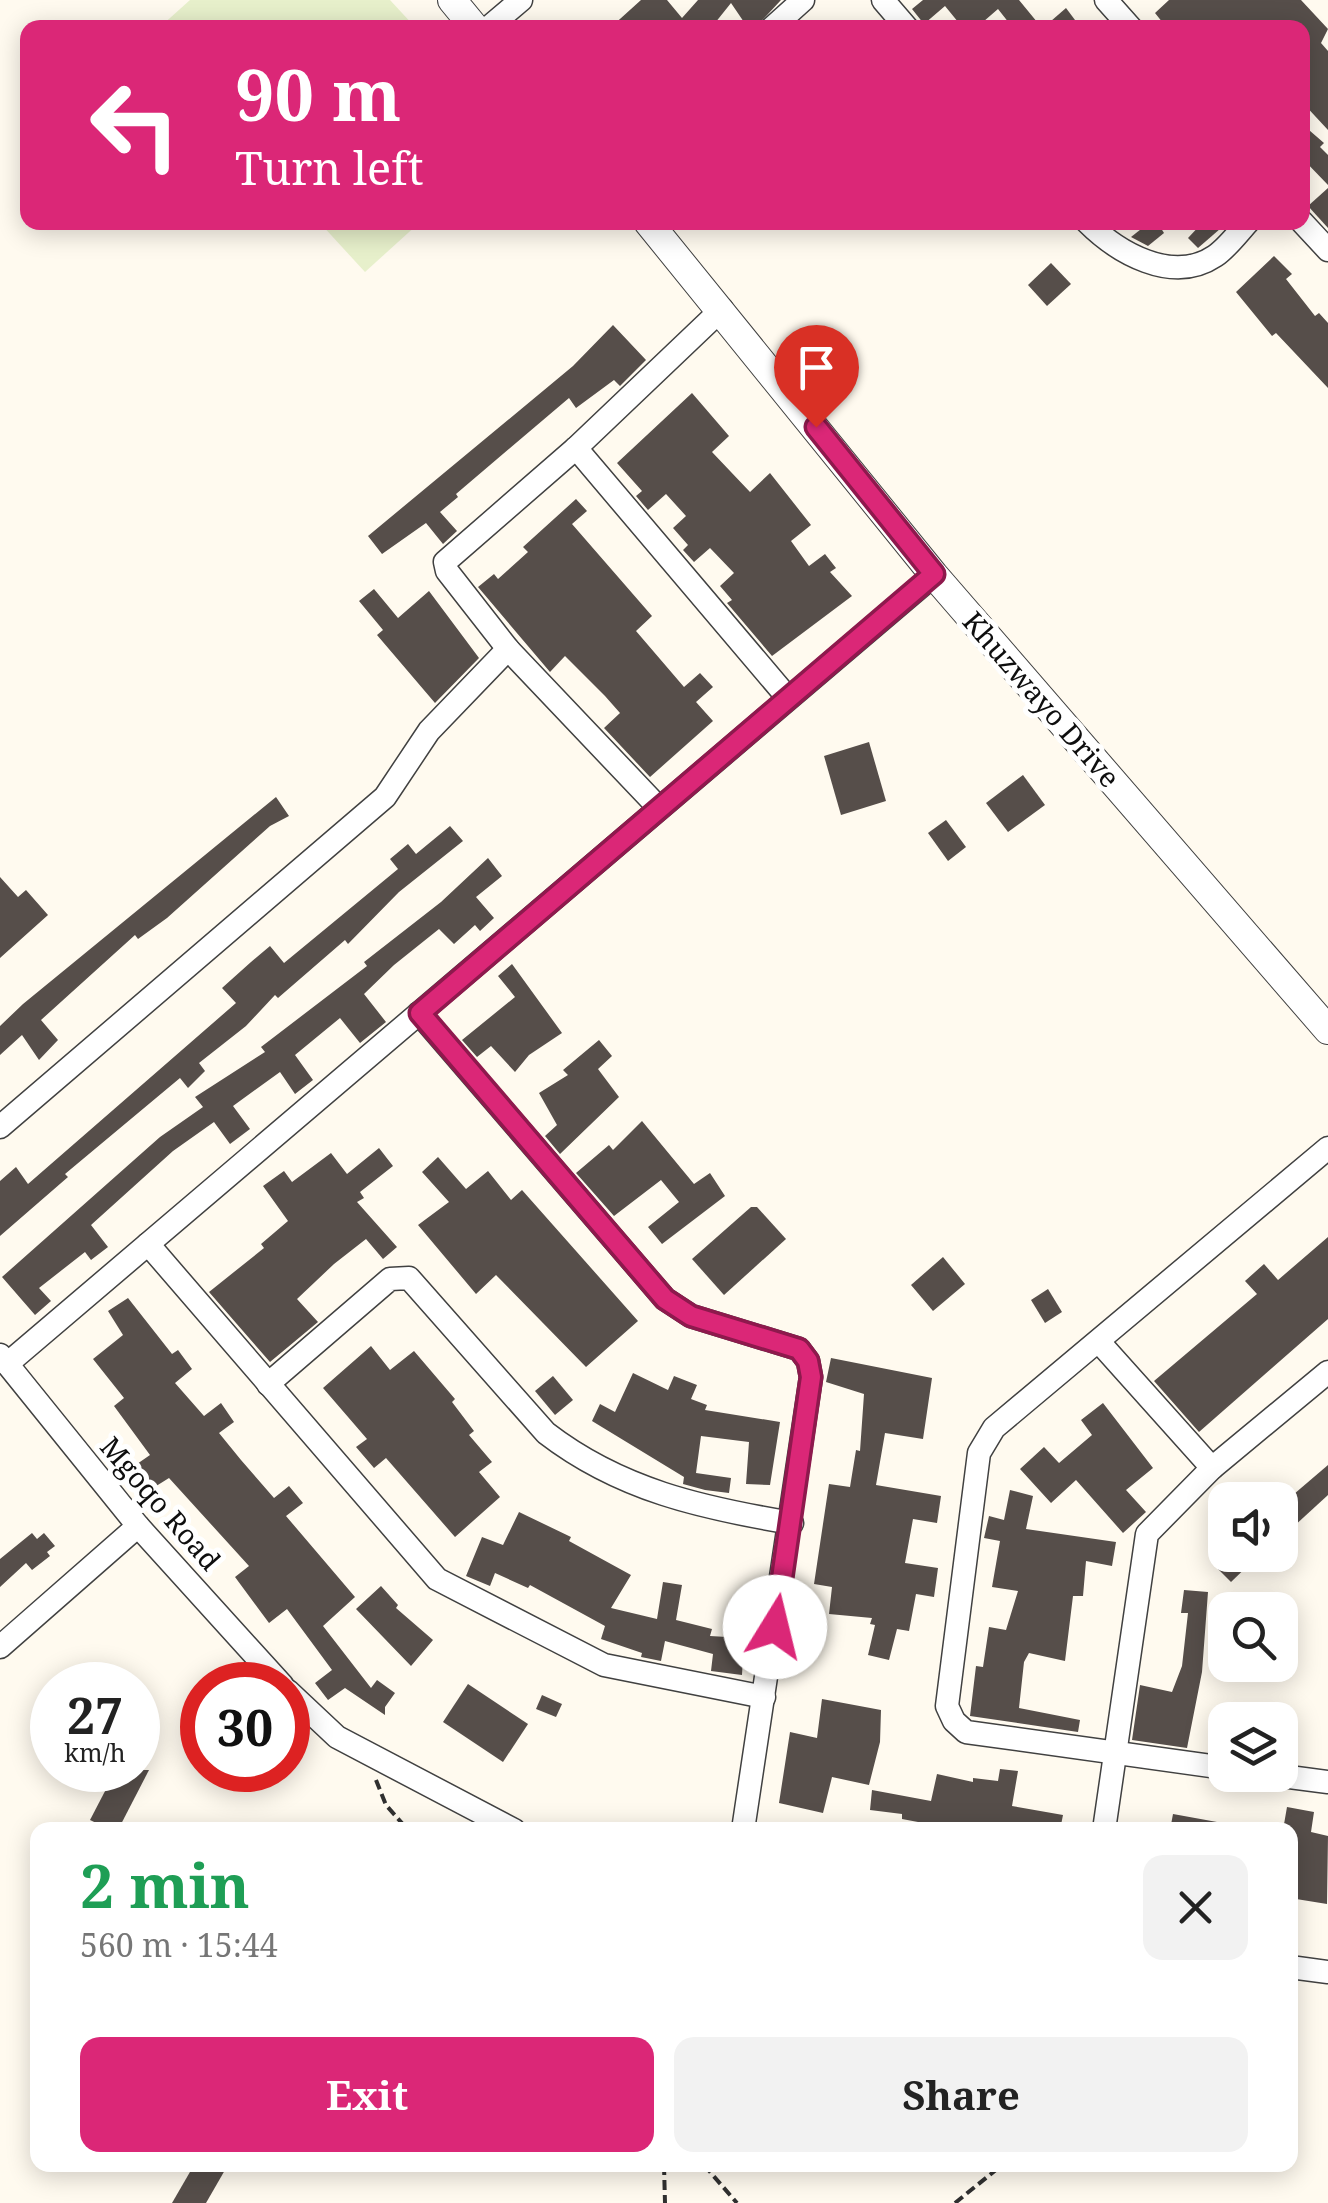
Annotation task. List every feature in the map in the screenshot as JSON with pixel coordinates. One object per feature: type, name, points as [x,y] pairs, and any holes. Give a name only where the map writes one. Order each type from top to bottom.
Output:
[{"type":"street","points":[[452,0],[468,20]]},
{"type":"street","points":[[497,20],[521,0]]},
{"type":"street","points":[[781,20],[804,0]]},
{"type":"street","points":[[883,0],[900,20]]},
{"type":"street","name":"Khuzwayo Drive","points":[[655,230],[934,574],[1328,1030]]},
{"type":"street","points":[[1096,230],[1124,253],[1161,264],[1198,264],[1216,256],[1240,230]]},
{"type":"street","points":[[1309,230],[1328,250]]},
{"type":"street","points":[[658,807],[508,649],[447,571],[446,558],[576,448],[722,309]]},
{"type":"street","points":[[576,448],[788,698]]},
{"type":"street","points":[[4,1359],[148,1244],[934,574]]},
{"type":"street","points":[[0,1127],[385,797],[429,731],[508,649]]},
{"type":"street","points":[[420,1013],[665,1299],[691,1316],[799,1349],[808,1361],[811,1377],[792,1522],[744,1822]]},
{"type":"street","points":[[1208,1766],[966,1732],[954,1722],[946,1706],[980,1454],[994,1428],[1100,1344],[1328,1148]]},
{"type":"street","points":[[148,1244],[437,1579],[604,1665],[764,1697]]},
{"type":"street","points":[[268,1384],[390,1280],[409,1278],[546,1433],[566,1448],[638,1487],[681,1502],[792,1522]]},
{"type":"street","points":[[1100,1344],[1212,1468]]},
{"type":"street","name":"Mgoqo Road","points":[[4,1359],[138,1526],[261,1662]]},
{"type":"street","points":[[1105,1822],[1147,1534],[1212,1468],[1328,1372]]},
{"type":"street","points":[[0,1646],[138,1526]]},
{"type":"street","name":"Mgoqo Road","points":[[310,1713],[326,1729],[499,1822]]},
{"type":"street","points":[[1298,1778],[1328,1782]]},
{"type":"street","points":[[1298,1968],[1328,1972]]},
{"type":"path","points":[[366,1752],[386,1805],[401,1822]]},
{"type":"path","points":[[664,2172],[665,2203]]},
{"type":"path","points":[[710,2172],[737,2203]]},
{"type":"path","points":[[954,2203],[993,2172]]},
{"type":"green space","points":[[190,0],[390,0],[409,20],[168,20]]},
{"type":"green space","points":[[326,230],[411,230],[365,272]]},
{"type":"building","points":[[641,0],[667,0],[682,18],[698,0],[781,0],[762,20],[743,20],[731,3],[717,20],[619,20]]},
{"type":"building","points":[[923,0],[1019,0],[1035,20],[1007,20],[998,9],[985,20],[956,20],[945,6],[929,20],[921,20],[912,9]]},
{"type":"building","points":[[1169,0],[1301,0],[1328,29],[1321,43],[1328,51],[1328,130],[1310,111],[1310,20],[1161,20],[1155,13]]},
{"type":"building","points":[[1066,8],[1075,20],[1052,20]]},
{"type":"building","points":[[1310,131],[1324,143],[1320,147],[1328,155],[1328,185],[1310,166]]},
{"type":"building","points":[[1328,188],[1328,228],[1310,208]]},
{"type":"building","points":[[1140,230],[1164,233],[1148,246],[1131,237]]},
{"type":"building","points":[[1196,230],[1219,230],[1198,248],[1188,238]]},
{"type":"building","points":[[1274,256],[1292,274],[1286,279],[1315,316],[1319,313],[1328,323],[1328,388],[1276,333],[1272,336],[1236,292]]},
{"type":"building","points":[[1051,263],[1071,284],[1047,306],[1028,285]]},
{"type":"building","points":[[613,325],[646,360],[620,386],[614,380],[576,408],[569,398],[456,494],[458,497],[440,512],[457,531],[443,544],[426,523],[382,554],[368,536],[573,366]]},
{"type":"building","points":[[692,393],[729,436],[712,452],[750,492],[770,473],[811,525],[791,541],[809,566],[825,554],[836,568],[830,572],[852,596],[772,656],[727,603],[732,600],[720,586],[734,573],[710,548],[694,562],[683,550],[688,545],[673,528],[686,516],[666,494],[648,510],[636,496],[642,491],[617,463]]},
{"type":"building","points":[[576,499],[587,511],[572,524],[652,616],[636,631],[684,687],[700,673],[713,687],[696,702],[713,721],[650,777],[604,728],[620,713],[605,696],[565,656],[550,672],[478,587],[494,574],[498,579],[528,552],[523,547]]},
{"type":"building","points":[[374,589],[398,618],[429,591],[479,658],[435,703],[377,635],[383,630],[359,601]]},
{"type":"building","points":[[869,742],[886,801],[841,815],[824,756]]},
{"type":"building","points":[[1023,775],[1045,805],[1008,832],[986,803]]},
{"type":"building","points":[[276,797],[289,816],[270,826],[167,918],[138,939],[135,935],[41,1020],[58,1040],[39,1060],[22,1035],[0,1055],[0,1026],[23,1004]]},
{"type":"building","points":[[946,820],[966,847],[948,861],[928,833]]},
{"type":"building","points":[[450,826],[463,841],[399,892],[348,944],[345,940],[278,998],[275,995],[246,1026],[199,1063],[205,1071],[188,1088],[180,1078],[65,1174],[68,1177],[0,1236],[0,1181],[16,1167],[28,1184],[236,1003],[222,988],[251,962],[270,946],[284,963],[398,869],[390,859],[408,844],[416,854]]},
{"type":"building","points":[[488,858],[502,876],[476,897],[494,918],[480,931],[475,925],[454,944],[439,929],[394,965],[364,994],[386,1022],[360,1043],[340,1018],[295,1055],[313,1080],[295,1094],[280,1072],[233,1106],[250,1129],[230,1144],[214,1122],[173,1151],[91,1225],[108,1247],[91,1260],[85,1252],[39,1288],[51,1301],[35,1315],[2,1277],[160,1137],[203,1107],[195,1097],[265,1052],[261,1047],[367,966],[364,962],[441,902]]},
{"type":"building","points":[[0,877],[18,897],[26,890],[48,915],[0,958]]},
{"type":"building","points":[[512,964],[562,1033],[529,1055],[515,1072],[491,1046],[477,1057],[462,1040],[515,997],[498,976]]},
{"type":"building","points":[[599,1040],[612,1056],[598,1069],[619,1097],[560,1154],[545,1136],[557,1125],[539,1093],[568,1075],[563,1070]]},
{"type":"building","points":[[642,1121],[694,1184],[710,1173],[725,1196],[662,1244],[648,1227],[679,1202],[661,1180],[614,1216],[576,1173],[609,1145],[613,1150]]},
{"type":"building","points":[[379,1148],[393,1166],[360,1192],[364,1198],[357,1202],[397,1247],[383,1259],[366,1239],[334,1264],[297,1299],[318,1322],[270,1362],[209,1292],[264,1248],[261,1244],[288,1221],[263,1186],[284,1171],[292,1182],[331,1153],[347,1174]]},
{"type":"building","points":[[438,1157],[466,1189],[488,1171],[511,1200],[522,1190],[638,1321],[586,1367],[496,1275],[476,1294],[418,1225],[449,1202],[422,1172]]},
{"type":"building","points":[[751,1207],[757,1207],[786,1239],[724,1295],[692,1259]]},
{"type":"building","points":[[1328,1237],[1328,1319],[1199,1432],[1154,1381],[1257,1294],[1245,1281],[1264,1264],[1278,1280]]},
{"type":"building","points":[[943,1257],[965,1284],[933,1311],[911,1285]]},
{"type":"building","points":[[1048,1289],[1062,1312],[1045,1323],[1031,1300]]},
{"type":"building","points":[[128,1298],[172,1354],[178,1350],[192,1369],[175,1383],[204,1416],[221,1403],[234,1422],[219,1433],[241,1460],[274,1498],[289,1486],[303,1503],[286,1516],[355,1597],[323,1626],[371,1688],[377,1680],[395,1693],[385,1707],[385,1715],[345,1688],[328,1700],[315,1683],[332,1670],[287,1609],[269,1623],[235,1577],[249,1566],[169,1478],[153,1488],[137,1464],[150,1455],[114,1406],[124,1398],[93,1359],[123,1335],[108,1311]]},
{"type":"building","points":[[371,1346],[390,1370],[414,1351],[455,1399],[452,1402],[474,1431],[469,1435],[492,1462],[479,1472],[500,1497],[455,1537],[386,1458],[374,1468],[356,1447],[367,1439],[323,1388]]},
{"type":"building","points":[[831,1358],[932,1378],[923,1439],[885,1433],[876,1485],[941,1496],[937,1523],[913,1519],[905,1563],[938,1568],[934,1597],[916,1594],[909,1631],[897,1629],[889,1660],[868,1655],[875,1625],[870,1624],[872,1618],[829,1614],[832,1587],[814,1584],[829,1484],[850,1487],[856,1450],[860,1451],[864,1394],[826,1382]]},
{"type":"building","points":[[633,1373],[668,1390],[674,1376],[697,1385],[691,1399],[707,1405],[705,1410],[780,1422],[770,1485],[746,1484],[749,1442],[701,1436],[696,1473],[731,1478],[729,1493],[705,1490],[683,1484],[684,1477],[592,1421],[600,1404],[615,1412]]},
{"type":"building","points":[[553,1376],[573,1400],[555,1415],[535,1391]]},
{"type":"building","points":[[1103,1403],[1153,1468],[1126,1490],[1146,1512],[1123,1533],[1076,1480],[1051,1503],[1020,1469],[1044,1447],[1059,1463],[1092,1435],[1081,1420]]},
{"type":"building","points":[[1328,1465],[1328,1495],[1298,1522],[1298,1491]]},
{"type":"building","points":[[1010,1490],[1033,1496],[1026,1529],[1116,1542],[1112,1566],[1086,1561],[1083,1596],[1073,1596],[1065,1661],[1029,1653],[1024,1662],[1019,1708],[1080,1720],[1078,1732],[970,1716],[976,1666],[983,1667],[989,1627],[1006,1630],[1018,1591],[992,1587],[1000,1541],[984,1538],[989,1516],[1004,1520]]},
{"type":"building","points":[[519,1512],[571,1537],[569,1541],[631,1575],[611,1608],[657,1619],[663,1582],[682,1585],[676,1620],[712,1629],[710,1636],[744,1638],[742,1675],[711,1671],[713,1654],[665,1641],[661,1661],[641,1657],[642,1653],[601,1639],[605,1626],[530,1585],[528,1588],[495,1573],[490,1586],[466,1576],[482,1537],[503,1545]]},
{"type":"building","points":[[32,1533],[37,1539],[44,1533],[55,1546],[47,1552],[50,1556],[32,1570],[26,1563],[0,1587],[0,1559]]},
{"type":"building","points":[[1221,1572],[1241,1572],[1231,1582]]},
{"type":"building","points":[[381,1586],[398,1605],[396,1608],[433,1640],[411,1666],[356,1609]]},
{"type":"building","points":[[1184,1590],[1208,1592],[1202,1672],[1187,1748],[1132,1740],[1140,1685],[1172,1692],[1182,1666],[1188,1613],[1181,1613]]},
{"type":"building","points":[[468,1684],[528,1724],[503,1762],[443,1722]]},
{"type":"building","points":[[542,1695],[562,1704],[556,1717],[536,1709]]},
{"type":"building","points":[[822,1699],[881,1710],[880,1742],[869,1785],[832,1777],[823,1813],[779,1803],[790,1732],[817,1738]]},
{"type":"building","points":[[1000,1769],[1018,1771],[1012,1806],[1063,1815],[1062,1822],[918,1822],[902,1819],[902,1814],[870,1810],[872,1790],[931,1801],[937,1774],[973,1782],[973,1778],[998,1781]]},
{"type":"building","points":[[105,1792],[138,1792],[122,1822],[90,1820]]},
{"type":"building","points":[[1287,1807],[1314,1812],[1311,1832],[1328,1836],[1327,1904],[1298,1899],[1298,1822],[1284,1822]]},
{"type":"building","points":[[1173,1814],[1217,1822],[1172,1822]]},
{"type":"building","points":[[190,2172],[224,2172],[206,2203],[172,2203]]},
{"type":"route","points":[[775,1627],[811,1377],[808,1361],[799,1349],[691,1316],[665,1299],[420,1013],[934,574],[816,427]]}]
